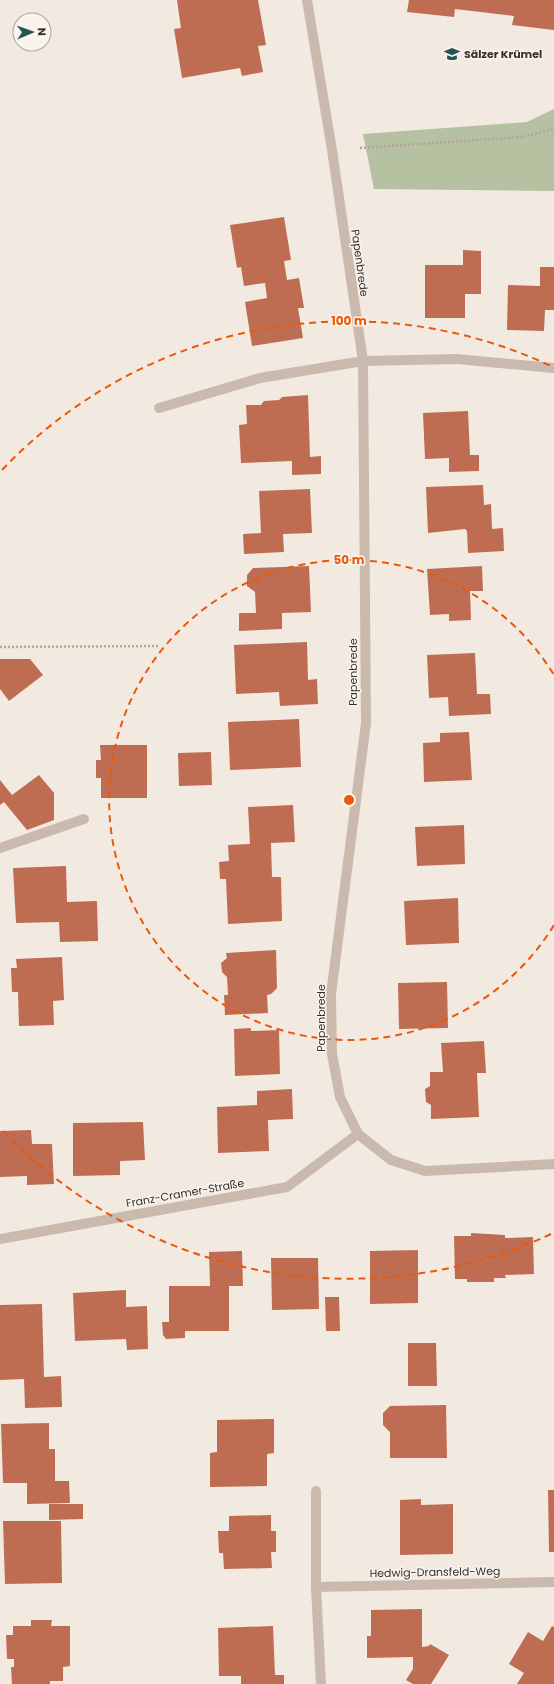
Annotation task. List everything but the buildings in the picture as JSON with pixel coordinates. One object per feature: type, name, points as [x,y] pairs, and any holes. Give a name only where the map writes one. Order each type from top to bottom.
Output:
[{"type":"street","name":"Papenbrede","points":[[307,0],[332,150],[362,361],[366,723],[331,994],[332,1054],[340,1097],[358,1134],[391,1160],[426,1171],[554,1164]]},
{"type":"street","points":[[159,408],[260,378],[362,361],[457,359],[554,368]]},
{"type":"street","points":[[0,848],[84,819]]},
{"type":"street","name":"Franz-Cramer-Straße","points":[[0,1239],[287,1187],[358,1134]]},
{"type":"street","points":[[316,1491],[316,1587],[321,1684]]},
{"type":"street","name":"Hedwig-Dransfeld-Weg","points":[[316,1587],[554,1582]]},
{"type":"path","points":[[360,148],[522,137],[554,129]]},
{"type":"path","points":[[0,648],[160,646]]},
{"type":"green space","points":[[554,109],[554,191],[374,189],[363,134],[527,122]]},
{"type":"place","name":"Sälzer Krümel","points":[[452,54]]}]
